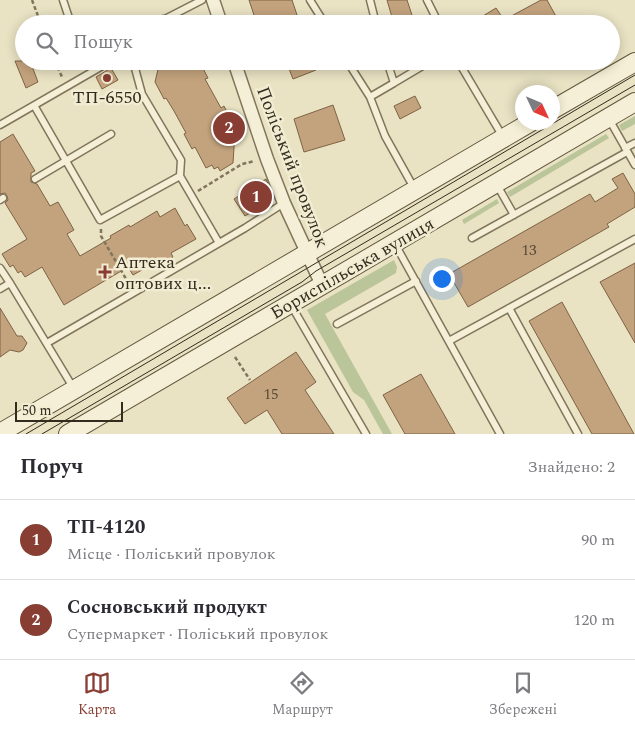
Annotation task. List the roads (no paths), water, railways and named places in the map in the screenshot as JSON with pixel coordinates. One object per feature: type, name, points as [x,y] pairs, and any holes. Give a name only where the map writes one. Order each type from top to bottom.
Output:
[{"type":"main road","points":[[560,105],[635,62]]},
{"type":"main road","name":"Бориспільська вулиця","points":[[68,434],[635,102]]},
{"type":"main road","name":"Бориспільська вулиця","points":[[0,433],[517,130]]},
{"type":"street","points":[[213,0],[218,15]]},
{"type":"street","name":"Поліський провулок","points":[[237,70],[284,203],[322,285]]},
{"type":"lane","points":[[62,0],[68,15]]},
{"type":"lane","points":[[172,15],[202,0]]},
{"type":"lane","points":[[310,0],[319,15]]},
{"type":"lane","points":[[370,0],[374,15]]},
{"type":"lane","points":[[428,0],[435,15]]},
{"type":"lane","points":[[0,125],[96,70]]},
{"type":"lane","points":[[136,70],[142,94],[181,160],[180,176],[219,243]]},
{"type":"lane","points":[[354,70],[370,97],[385,136],[415,189]]},
{"type":"lane","points":[[389,70],[394,83]]},
{"type":"lane","points":[[370,97],[416,70]]},
{"type":"lane","points":[[463,70],[503,138]]},
{"type":"lane","points":[[35,106],[100,220],[180,176]]},
{"type":"lane","points":[[608,118],[635,165]]},
{"type":"lane","points":[[35,179],[111,134]]},
{"type":"lane","points":[[472,238],[626,150],[635,143]]},
{"type":"lane","points":[[496,184],[514,215]]},
{"type":"lane","points":[[47,343],[284,203]]},
{"type":"lane","points":[[449,341],[635,239]]},
{"type":"lane","points":[[394,243],[500,434]]},
{"type":"lane","points":[[0,268],[74,390]]},
{"type":"lane","points":[[337,324],[416,281]]},
{"type":"lane","points":[[0,290],[10,284]]},
{"type":"lane","points":[[290,304],[366,434]]},
{"type":"lane","points":[[509,308],[578,434]]},
{"type":"tram line","points":[[26,434],[635,75]]},
{"type":"tram line","points":[[42,434],[302,282],[316,271],[635,85]]},
{"type":"place","name":"ТП-6550","points":[[107,78]]},
{"type":"place","name":"Сосновський продукт","points":[[229,128]]},
{"type":"place","name":"ТП-4120","points":[[256,197]]},
{"type":"place","name":"Аптека оптових ц...","points":[[105,272]]}]
